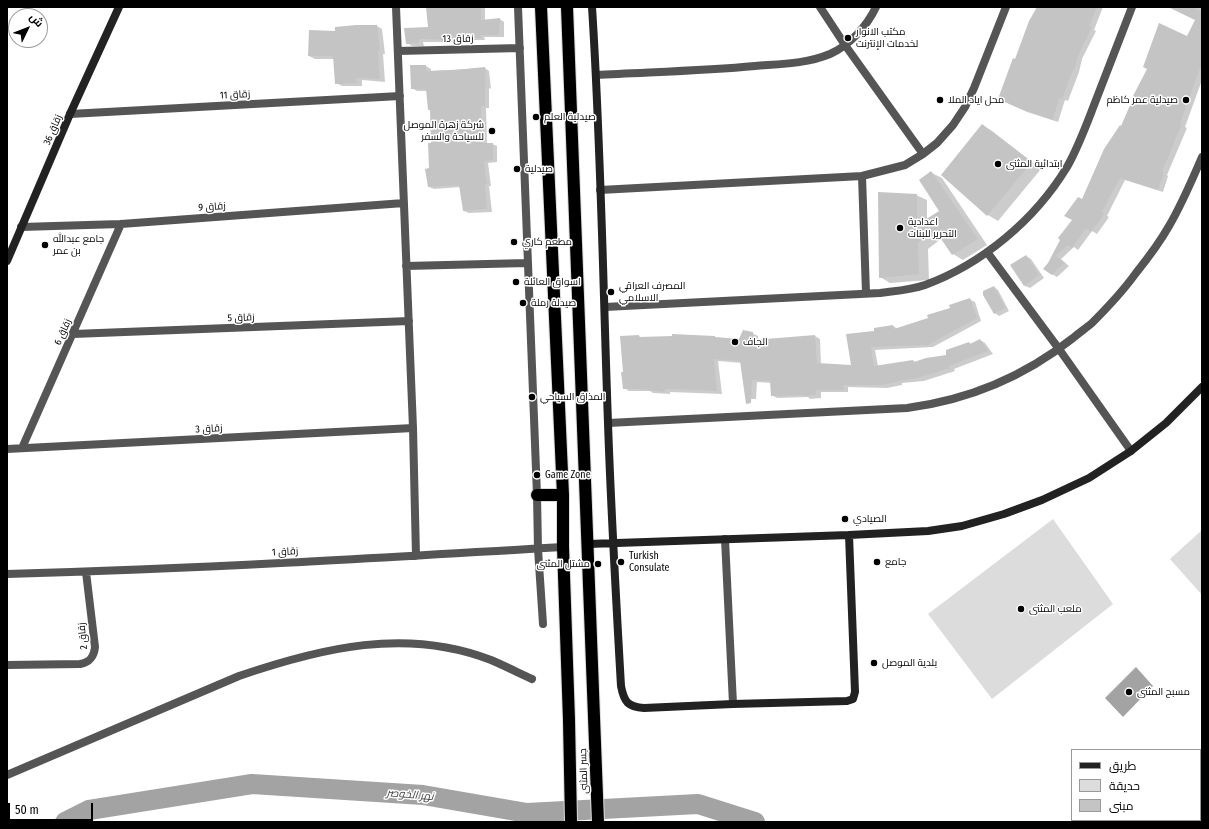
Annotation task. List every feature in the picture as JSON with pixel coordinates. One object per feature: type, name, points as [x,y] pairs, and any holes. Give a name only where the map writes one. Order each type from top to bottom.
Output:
[{"type":"highway","name":"جسر المثنى","points":[[542,7],[563,495],[563,548],[570,720],[571,822]]},
{"type":"highway","name":"جسر المثنى","points":[[567,7],[598,822]]},
{"type":"highway","points":[[538,495],[563,495]]},
{"type":"street","name":"زقاق 36","points":[[7,261],[70,114],[119,7]]},
{"type":"street","points":[[396,7],[413,428],[416,556]]},
{"type":"street","points":[[518,7],[527,263],[538,495],[538,549],[543,624]]},
{"type":"street","points":[[592,7],[596,75],[613,543],[621,686],[623,696],[627,703],[634,707],[644,708],[847,701],[853,699],[855,692],[849,535]]},
{"type":"street","points":[[820,7],[845,46],[923,154]]},
{"type":"street","points":[[596,75],[726,69],[816,59],[845,46],[864,26],[876,7]]},
{"type":"street","points":[[600,190],[862,176],[905,165],[938,143],[953,125],[965,107],[1006,7]]},
{"type":"street","points":[[605,307],[866,294],[903,290],[923,285],[970,263],[987,252],[1036,210],[1053,188],[1067,166],[1080,141],[1132,7]]},
{"type":"street","name":"زقاق 13","points":[[398,51],[520,48]]},
{"type":"street","name":"زقاق 11","points":[[70,114],[400,96]]},
{"type":"street","points":[[608,423],[907,408],[931,405],[952,400],[990,387],[1025,370],[1059,349],[1091,324],[1119,295],[1169,227],[1184,198],[1202,157]]},
{"type":"street","points":[[862,176],[866,294]]},
{"type":"street","name":"زقاق 9","points":[[22,227],[121,224],[404,203]]},
{"type":"street","name":"زقاق 6","points":[[22,448],[121,224]]},
{"type":"street","points":[[987,252],[1059,349],[1131,451]]},
{"type":"street","points":[[406,266],[527,263]]},
{"type":"street","name":"زقاق 5","points":[[73,334],[409,321]]},
{"type":"street","points":[[588,544],[849,535],[928,531],[962,526],[1004,514],[1042,500],[1089,478],[1131,451],[1166,423],[1202,387]]},
{"type":"street","name":"زقاق 3","points":[[7,449],[413,428]]},
{"type":"street","points":[[726,539],[733,704]]},
{"type":"street","name":"زقاق 1","points":[[7,574],[86,572],[563,548]]},
{"type":"street","name":"زقاق 2","points":[[7,665],[80,664],[86,663],[92,659],[95,653],[95,647],[86,572]]},
{"type":"street","points":[[7,775],[239,676],[276,663],[354,646],[391,642],[412,643],[462,651],[490,660],[532,679]]},
{"type":"green space","name":"ملعب المثنى","points":[[1053,519],[1113,604],[992,699],[928,614]]},
{"type":"green space","points":[[1202,530],[1202,595],[1170,559]]},
{"type":"shaded area","name":"مسبح المثنى","points":[[1136,667],[1153,686],[1123,717],[1105,698]]},
{"type":"building","points":[[426,7],[481,7],[481,20],[500,18],[499,35],[480,35],[481,38],[452,37],[452,40],[419,39],[419,43],[406,44],[404,28],[428,27]]},
{"type":"building","points":[[1037,7],[1097,7],[1089,27],[1092,27],[1078,56],[1062,99],[1059,98],[1053,120],[998,99],[1013,58],[1015,59],[1029,21]]},
{"type":"building","points":[[1168,7],[1192,7],[1200,11],[1202,7],[1202,69],[1200,68],[1180,123],[1182,124],[1162,172],[1164,172],[1158,190],[1120,178],[1102,212],[1105,213],[1091,232],[1086,228],[1072,248],[1068,245],[1056,256],[1064,263],[1052,275],[1043,269],[1048,263],[1060,240],[1058,238],[1072,220],[1064,216],[1078,197],[1082,199],[1104,149],[1120,125],[1121,126],[1133,96],[1147,69],[1143,67],[1159,23],[1187,36],[1195,20]]},
{"type":"building","points":[[377,25],[380,51],[378,51],[380,79],[356,78],[357,83],[335,84],[333,56],[308,56],[309,30],[335,31],[335,27]]},
{"type":"building","points":[[410,65],[426,65],[426,71],[485,67],[485,106],[481,106],[482,143],[493,143],[493,160],[484,161],[487,184],[485,184],[487,209],[463,211],[459,185],[428,187],[425,169],[429,168],[428,143],[431,143],[430,110],[428,110],[426,89],[411,89]]},
{"type":"building","points":[[982,124],[1032,162],[987,216],[941,175]]},
{"type":"building","points":[[931,171],[978,239],[952,255],[935,230],[918,243],[919,274],[879,278],[878,192],[917,194],[917,225],[939,211],[919,180]]},
{"type":"building","points":[[1026,255],[1039,275],[1024,286],[1010,265]]},
{"type":"building","points":[[994,286],[1005,308],[994,314],[983,295],[983,291]]},
{"type":"building","points":[[970,298],[977,318],[928,345],[871,347],[874,366],[913,360],[914,362],[926,358],[946,355],[946,350],[969,342],[970,344],[980,339],[988,351],[949,366],[950,368],[918,378],[881,385],[843,385],[844,390],[816,390],[816,395],[804,396],[771,396],[770,381],[752,380],[751,403],[746,404],[740,361],[714,359],[717,391],[665,389],[665,392],[647,389],[623,389],[620,336],[672,336],[672,334],[715,336],[739,339],[743,330],[753,332],[753,340],[815,335],[817,363],[851,365],[846,334],[874,331],[874,328],[893,325],[894,329],[928,318],[927,315],[950,308],[949,305]]},
{"type":"waterway","name":"نهر الخوصر","points":[[65,822],[89,810],[252,784],[423,795],[527,813],[698,804],[755,822]]},
{"type":"waterway","name":"نهر الخوصر","points":[[1184,822],[1188,821]]},
{"type":"place","name":"مكتب الانوار لخدمات الإنترنت","points":[[848,38]]},
{"type":"place","name":"محل اياد الملا","points":[[940,100]]},
{"type":"place","name":"صيدلية عمر كاظم","points":[[1186,100]]},
{"type":"place","name":"صيدلية العلم","points":[[536,117]]},
{"type":"place","name":"شركة زهرة الموصل للسياحة والسفر","points":[[492,131]]},
{"type":"place","name":"ابتدائية المثنى","points":[[998,164]]},
{"type":"place","name":"صيدلية","points":[[517,169]]},
{"type":"place","name":"اعدادية التحرير للبنات","points":[[900,228]]},
{"type":"place","name":"مطعم كاري","points":[[514,242]]},
{"type":"place","name":"جامع عبدالله بن عمر","points":[[45,245]]},
{"type":"place","name":"اسواق العائلة","points":[[516,282]]},
{"type":"place","name":"المصرف العراقي الاسلامي","points":[[611,292]]},
{"type":"place","name":"صيدلة رملة","points":[[523,303]]},
{"type":"place","name":"الجاف","points":[[735,342]]},
{"type":"place","name":"المذاق السياحي","points":[[532,397]]},
{"type":"place","name":"Game Zone","points":[[537,475]]},
{"type":"place","name":"الصيادي","points":[[845,519]]},
{"type":"place","name":"Turkish Consulate","points":[[621,562]]},
{"type":"place","name":"جامع","points":[[877,562]]},
{"type":"place","name":"مشتل المثنى","points":[[598,564]]},
{"type":"place","name":"ملعب المثنى","points":[[1021,609]]},
{"type":"place","name":"بلدية الموصل","points":[[874,663]]},
{"type":"place","name":"مسبح المثنى","points":[[1129,692]]}]
